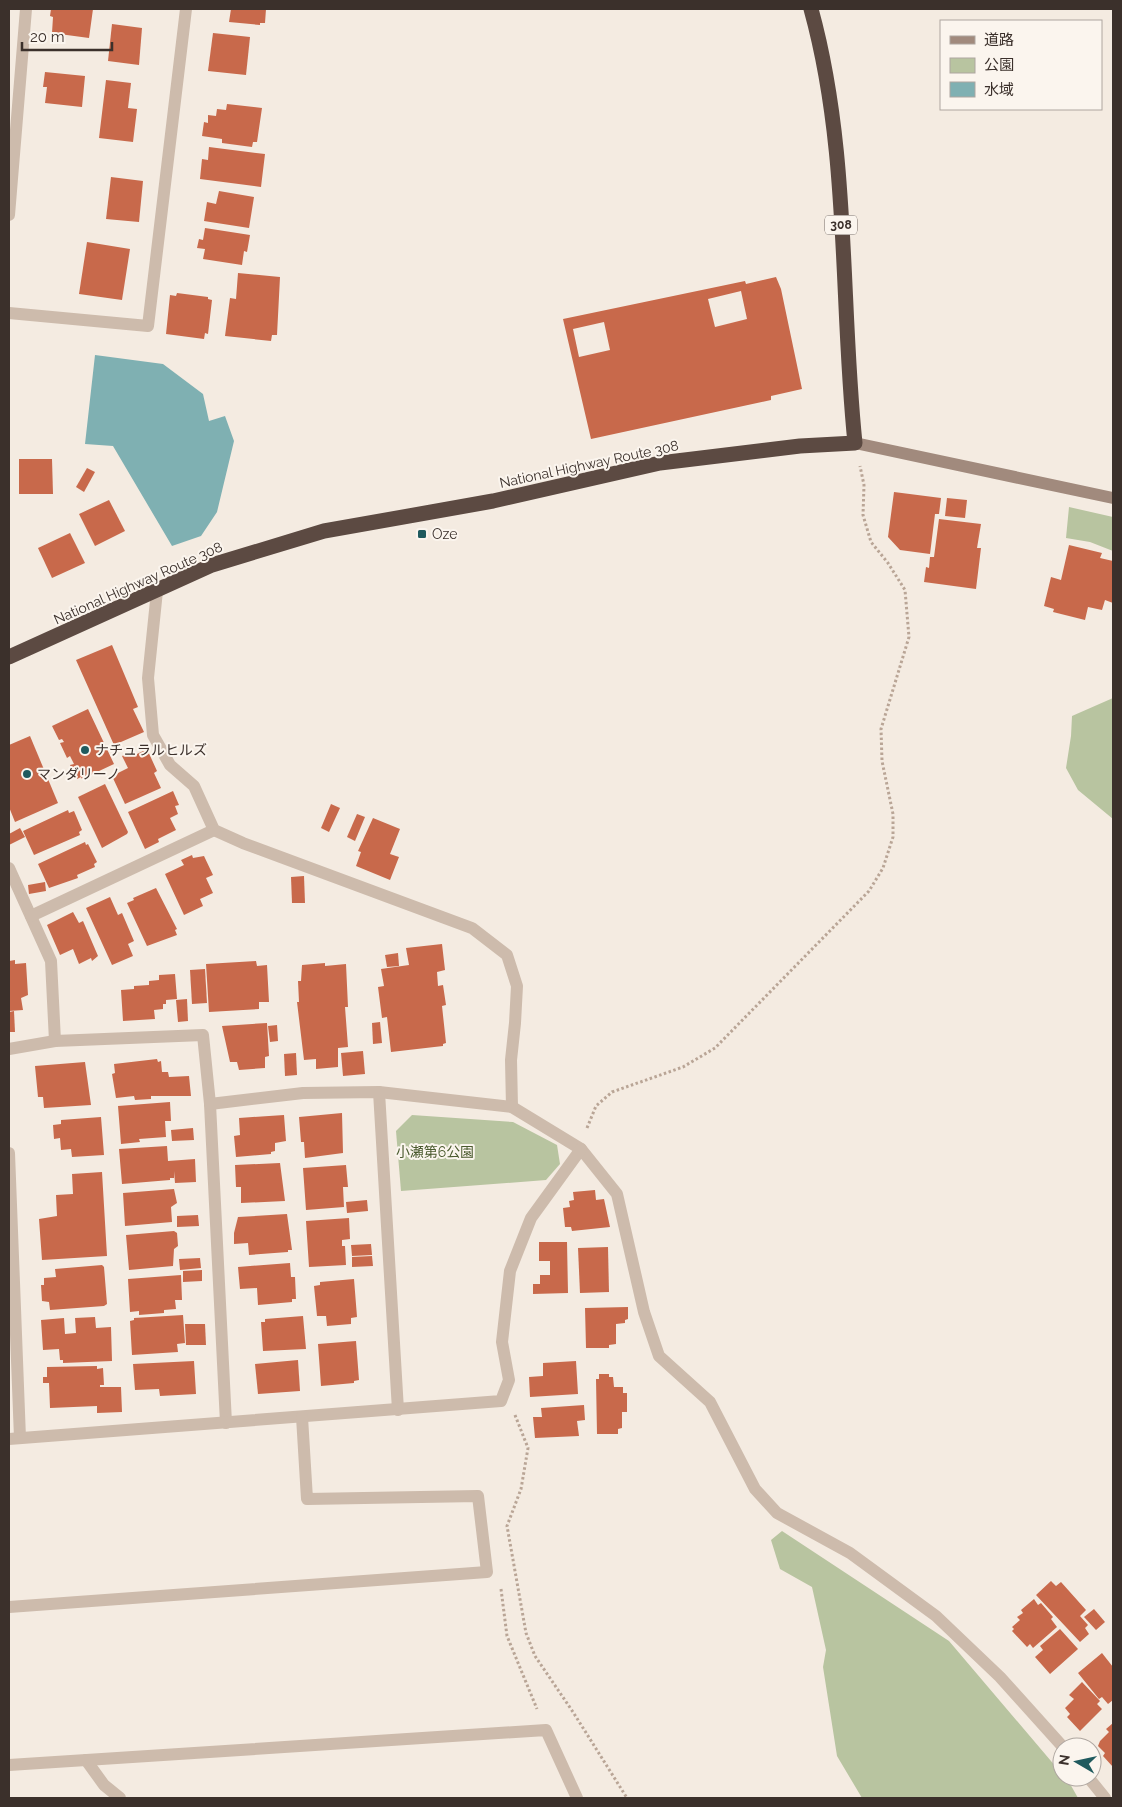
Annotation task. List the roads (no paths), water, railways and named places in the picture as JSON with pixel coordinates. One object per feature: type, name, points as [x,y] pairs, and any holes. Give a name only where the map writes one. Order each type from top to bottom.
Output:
[{"type":"highway","name":"308","points":[[811,9],[820,43],[834,122],[850,396],[855,443]]},
{"type":"highway","name":"National Highway Route 308","points":[[9,657],[212,565],[324,531],[493,501],[660,464],[800,446],[855,443]]},
{"type":"street","points":[[9,215],[26,9]]},
{"type":"street","points":[[9,312],[148,326],[186,9]]},
{"type":"street","points":[[855,443],[1113,498]]},
{"type":"street","points":[[157,591],[148,678],[153,735],[170,766],[194,786],[214,830],[472,928],[506,955],[517,986],[516,1023],[511,1060],[512,1107]]},
{"type":"street","points":[[31,916],[214,830]]},
{"type":"street","points":[[9,868],[51,961],[55,1041]]},
{"type":"street","points":[[9,1049],[55,1041],[203,1035],[210,1104],[226,1423]]},
{"type":"street","points":[[380,1092],[398,1410]]},
{"type":"street","points":[[210,1104],[303,1093],[380,1092],[512,1107],[581,1149],[618,1194],[644,1312],[659,1356],[710,1402],[755,1489],[777,1513],[850,1553],[936,1616],[1000,1677],[1054,1737]]},
{"type":"street","points":[[9,1153],[14,1439],[501,1401],[509,1380],[502,1342],[510,1271],[531,1218],[581,1149]]},
{"type":"street","points":[[9,1607],[487,1572],[478,1496],[307,1498],[302,1417]]},
{"type":"street","points":[[9,1765],[546,1730],[577,1798]]},
{"type":"street","points":[[86,1760],[104,1785],[120,1798]]},
{"type":"street","points":[[1096,1787],[1105,1798]]},
{"type":"water","points":[[95,355],[163,364],[203,394],[209,421],[225,416],[234,441],[217,512],[201,536],[172,546],[113,446],[85,444]]},
{"type":"place","name":"Oze","points":[[422,534]]},
{"type":"place","name":"ナチュラルヒルズ","points":[[85,750]]},
{"type":"place","name":"マンダリーノ","points":[[27,774]]},
{"type":"park label","name":"小瀬第6公園","points":[[435,1152]]}]
